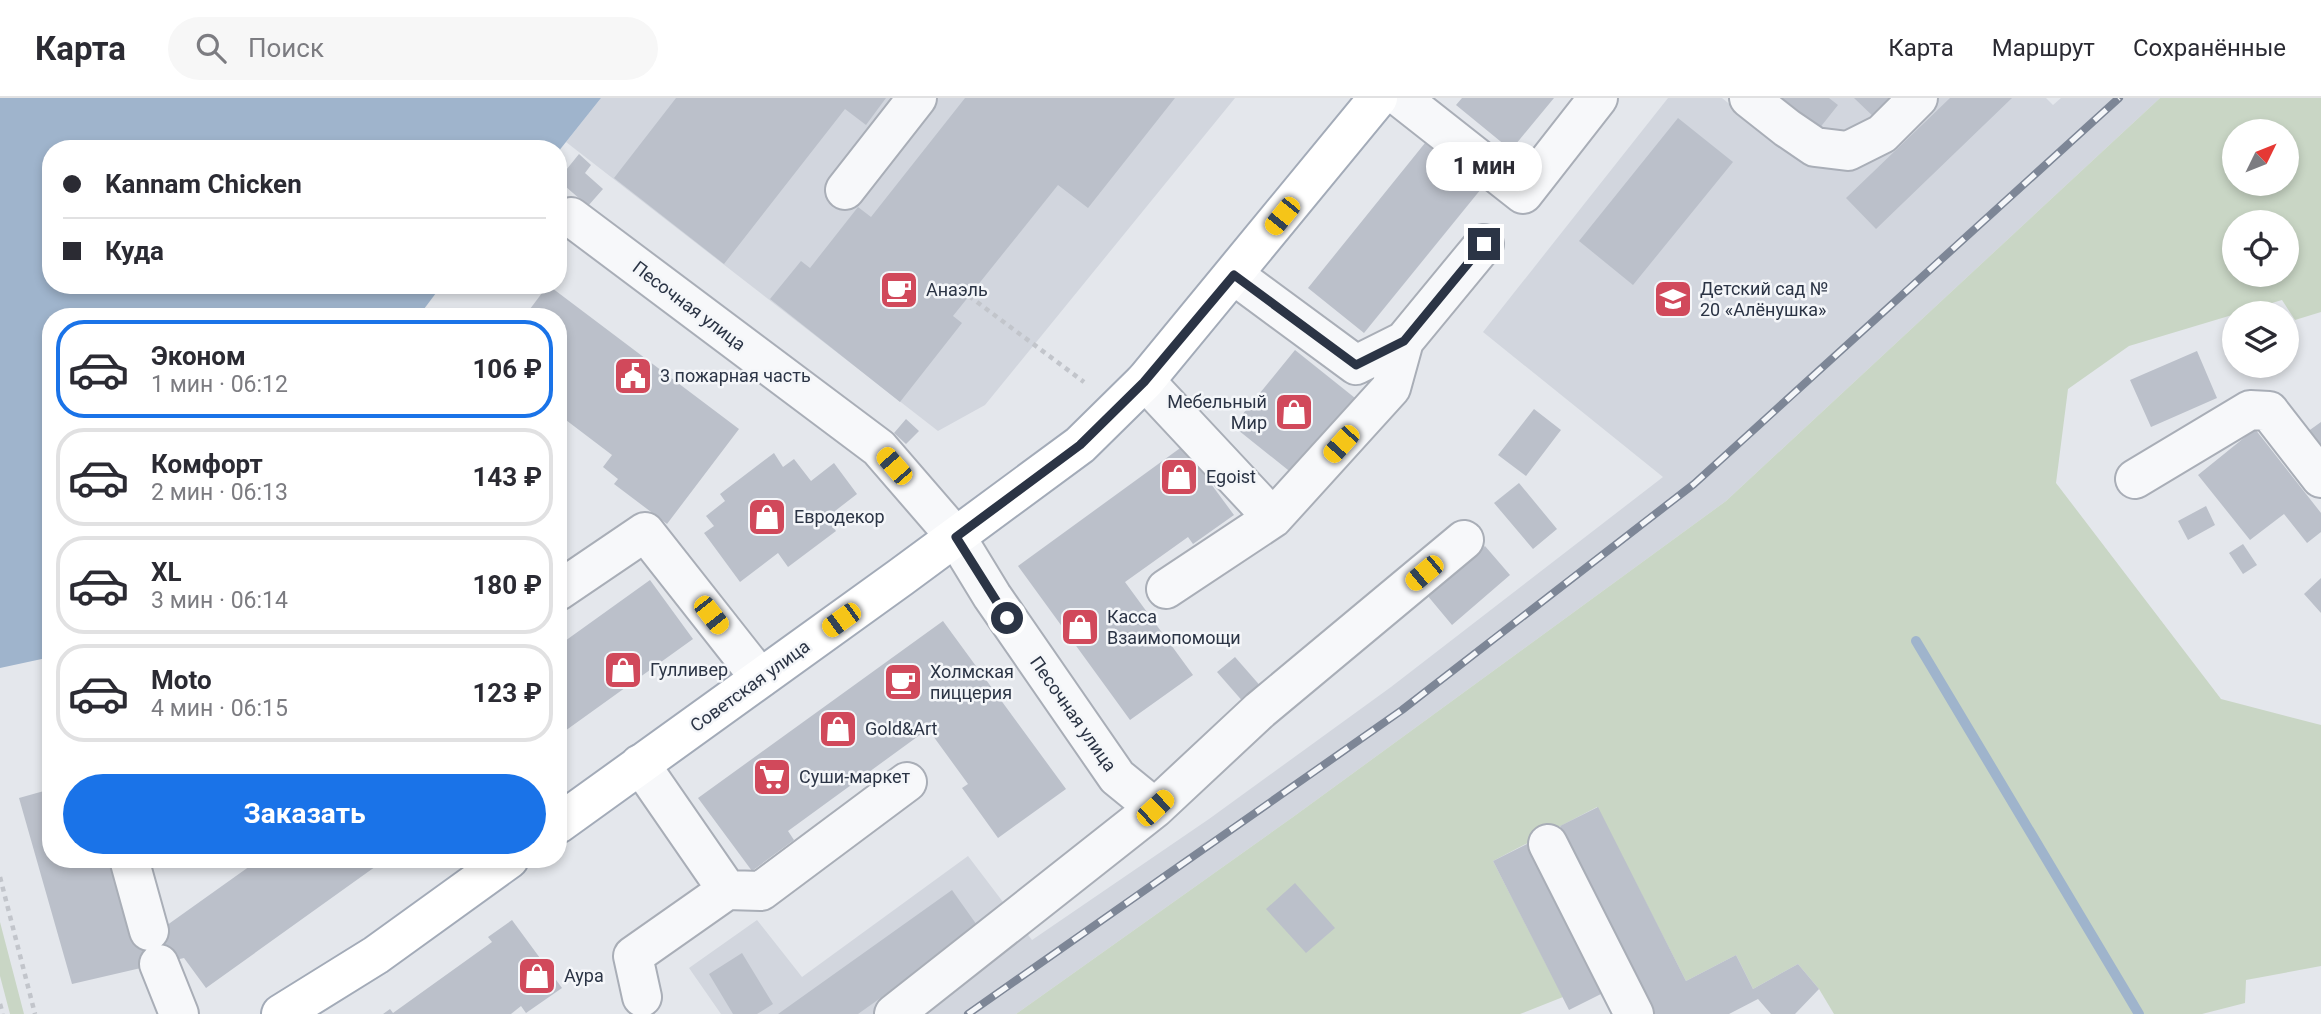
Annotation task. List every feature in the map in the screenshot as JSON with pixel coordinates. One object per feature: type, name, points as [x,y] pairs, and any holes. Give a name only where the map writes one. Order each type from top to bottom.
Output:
[{"type":"main road","name":"Советская улица","points":[[567,815],[1080,445],[1144,382],[1378,98]]},
{"type":"main road","points":[[281,1014],[376,955],[497,868]]},
{"type":"street","points":[[845,190],[917,98]]},
{"type":"street","points":[[1401,98],[1522,194],[1598,98]]},
{"type":"street","points":[[1749,98],[1815,147],[1848,151],[1882,134],[1918,98]]},
{"type":"street","name":"Песочная улица","points":[[571,217],[878,448],[956,537],[992,596],[1117,777],[1155,808]]},
{"type":"street","points":[[1234,275],[1356,365],[1404,341],[1484,244]]},
{"type":"street","points":[[1166,589],[1273,518],[1391,388],[1404,341]]},
{"type":"street","points":[[1144,382],[1273,518]]},
{"type":"street","points":[[2135,479],[2250,410],[2269,411],[2321,478]]},
{"type":"street","points":[[567,585],[645,531],[760,678]]},
{"type":"street","points":[[894,1014],[1155,808],[1260,710],[1464,540]]},
{"type":"street","points":[[640,764],[727,890]]},
{"type":"street","points":[[642,997],[633,956],[727,890],[761,891],[908,782]]},
{"type":"street","points":[[1548,844],[1629,1013]]},
{"type":"street","points":[[132,868],[154,947],[179,1014]]},
{"type":"path","points":[[969,296],[1084,382]]},
{"type":"path","points":[[0,877],[35,1014]]},
{"type":"path","points":[[0,1004],[3,1014]]},
{"type":"shaded area","points":[[601,98],[1235,98],[985,405],[938,431],[567,141]]},
{"type":"shaded area","points":[[1668,98],[1722,98],[1758,127],[1782,98],[2046,98],[2053,105],[2061,98],[2160,98],[1726,501],[1293,817],[1016,1014],[721,1014],[689,968],[757,920],[802,977],[968,856],[1032,940],[1209,819],[1391,687],[1663,477],[1483,332]]},
{"type":"green space","points":[[2160,98],[2321,98],[2321,312],[2299,319],[2299,301],[2222,301],[2222,318],[2129,346],[2068,389],[2056,483],[2221,699],[2321,725],[2321,966],[2246,980],[2245,1003],[2202,1014],[1834,1014],[1819,989],[1798,964],[1753,989],[1736,955],[1686,981],[1597,807],[1493,861],[1563,997],[1520,1014],[1016,1014],[1293,817],[1726,501]]},
{"type":"green space","points":[[0,922],[24,1014],[10,1014],[0,976]]},
{"type":"water","points":[[0,98],[601,98],[567,141],[42,140],[42,294],[435,294],[425,308],[42,308],[42,659],[0,668]]},
{"type":"building","points":[[676,98],[886,98],[866,125],[845,109],[724,264],[614,178]]},
{"type":"building","points":[[965,98],[1175,98],[1088,208],[1058,185],[953,316],[962,323],[900,402],[770,299],[801,261],[810,268],[858,207],[871,217]]},
{"type":"building","points":[[1462,98],[1554,98],[1511,150],[1456,105]]},
{"type":"building","points":[[1769,98],[1829,98],[1838,105],[1815,134]]},
{"type":"building","points":[[1854,98],[1900,98],[1878,121]]},
{"type":"building","points":[[1950,98],[2012,98],[1876,229],[1846,198]]},
{"type":"building","points":[[1678,118],[1733,162],[1633,285],[1579,241]]},
{"type":"building","points":[[1425,143],[1481,189],[1364,333],[1308,288]]},
{"type":"building","points":[[579,154],[591,165],[585,173],[603,189],[588,206],[567,188],[567,169]]},
{"type":"building","points":[[541,294],[560,294],[739,429],[667,524],[614,484],[618,479],[603,467],[612,455],[567,421],[567,308],[531,308]]},
{"type":"building","name":"Мебельный Мир","points":[[1295,350],[1355,398],[1293,474],[1233,426]]},
{"type":"building","points":[[2197,351],[2217,398],[2151,427],[2130,380]]},
{"type":"building","points":[[1534,409],[1561,430],[1526,476],[1498,455]]},
{"type":"building","points":[[906,419],[919,431],[906,444],[894,433]]},
{"type":"building","points":[[2321,422],[2321,452],[2307,432]]},
{"type":"building","points":[[2255,429],[2321,513],[2321,532],[2307,543],[2284,514],[2250,540],[2198,475]]},
{"type":"building","points":[[1183,446],[1234,515],[1193,544],[1188,537],[1125,582],[1193,675],[1130,720],[1018,566]]},
{"type":"building","name":"Евродекор","points":[[774,453],[783,467],[794,459],[811,481],[834,463],[857,494],[826,518],[836,531],[788,567],[778,553],[740,582],[704,533],[714,526],[706,516],[725,501],[720,494]]},
{"type":"building","points":[[1519,483],[1557,529],[1533,549],[1494,503]]},
{"type":"building","points":[[2206,506],[2215,525],[2188,540],[2178,521]]},
{"type":"building","points":[[2243,544],[2257,565],[2243,574],[2229,553]]},
{"type":"building","points":[[1485,546],[1510,575],[1452,625],[1427,595]]},
{"type":"building","points":[[2321,578],[2321,613],[2304,594]]},
{"type":"building","points":[[650,580],[693,639],[567,730],[567,640]]},
{"type":"building","points":[[943,621],[1066,789],[998,838],[962,788],[968,784],[928,729],[788,831],[794,840],[752,871],[698,798]]},
{"type":"building","points":[[1235,657],[1263,689],[1245,704],[1217,672]]},
{"type":"building","points":[[42,792],[42,868],[120,868],[163,928],[247,868],[373,868],[206,988],[184,958],[72,984],[19,798]]},
{"type":"building","points":[[1598,807],[1686,981],[1736,955],[1753,989],[1798,964],[1819,989],[1795,1014],[1771,1014],[1758,999],[1729,1014],[1655,1014],[1560,826]]},
{"type":"building","points":[[1529,843],[1605,992],[1569,1010],[1493,861]]},
{"type":"building","points":[[1295,883],[1335,928],[1306,953],[1266,909]]},
{"type":"building","points":[[952,890],[979,928],[858,1014],[778,1014]]},
{"type":"building","points":[[512,920],[562,988],[526,1013],[521,1006],[511,1014],[383,1014],[390,1009],[393,1013],[492,942],[488,937]]},
{"type":"building","points":[[742,953],[773,1004],[757,1014],[733,1014],[709,974]]},
{"type":"waterway","points":[[1916,641],[2139,1014]]},
{"type":"railway","points":[[968,1014],[1402,710],[1694,484],[2119,98]]},
{"type":"place","name":"Анаэль","points":[[899,290]]},
{"type":"place","name":"Детский сад № 20 «Алёнушка»","points":[[1673,299]]},
{"type":"place","name":"3 пожарная часть","points":[[633,376]]},
{"type":"place","name":"Мебельный Мир","points":[[1294,412]]},
{"type":"place","name":"Egoist","points":[[1179,477]]},
{"type":"place","name":"Евродекор","points":[[767,517]]},
{"type":"place","name":"Касса Взаимопомощи","points":[[1080,627]]},
{"type":"place","name":"Гулливер","points":[[623,670]]},
{"type":"place","name":"Холмская пиццерия","points":[[903,682]]},
{"type":"place","name":"Gold&Art","points":[[838,729]]},
{"type":"place","name":"Суши-маркет","points":[[772,777]]},
{"type":"place","name":"Аура","points":[[537,976]]},
{"type":"route","points":[[1007,618],[956,537],[1080,445],[1144,382],[1234,275],[1356,365],[1404,341],[1484,244]]}]
